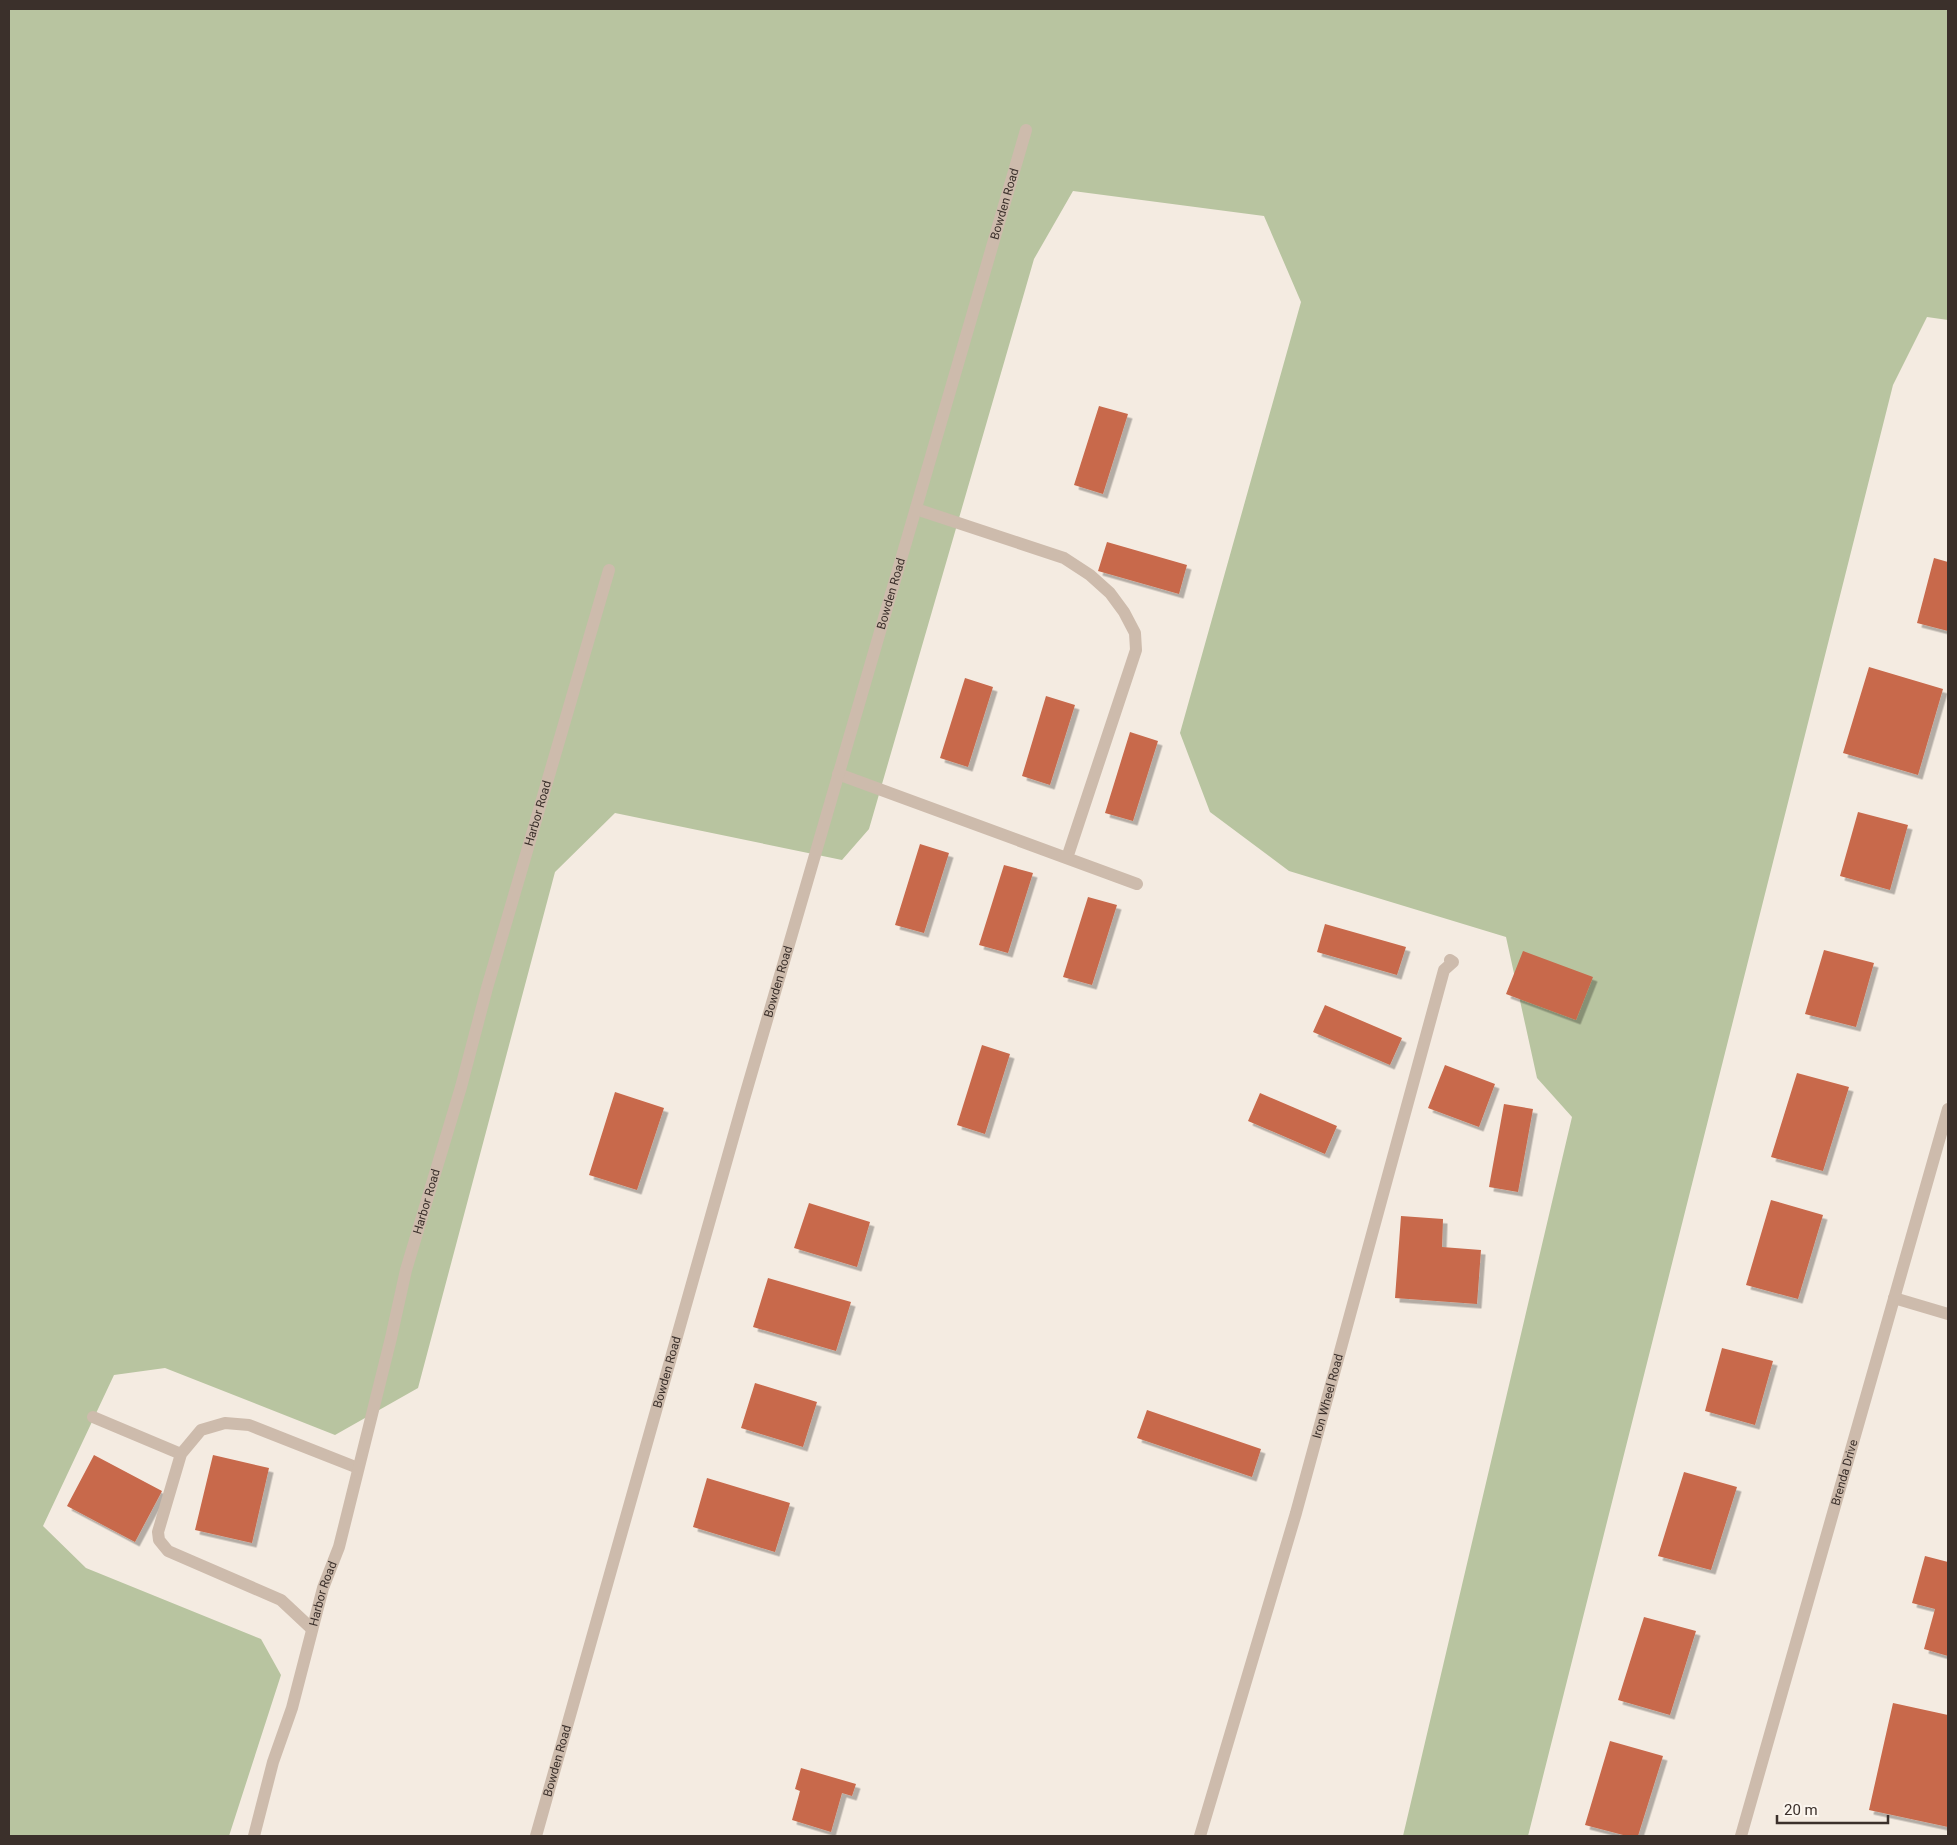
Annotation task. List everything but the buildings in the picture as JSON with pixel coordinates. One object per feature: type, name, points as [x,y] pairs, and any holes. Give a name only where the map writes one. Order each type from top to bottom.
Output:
[{"type":"street","name":"Bowden Road","points":[[536,1836],[744,1099],[1026,130]]},
{"type":"street","points":[[916,509],[1064,558],[1090,574],[1110,593],[1124,612],[1135,633],[1136,650],[1067,858]]},
{"type":"street","name":"Harbor Road","points":[[254,1836],[273,1762],[292,1708],[323,1588],[338,1547],[391,1338],[406,1270],[461,1087],[490,979],[609,570]]},
{"type":"street","points":[[838,774],[1137,884]]},
{"type":"street","name":"Iron Wheel Road","points":[[1200,1836],[1296,1513],[1444,970],[1453,962],[1450,960]]},
{"type":"street","name":"Brenda Drive","points":[[1741,1836],[1948,1109]]},
{"type":"street","points":[[1894,1298],[1948,1314]]},
{"type":"street","points":[[93,1416],[182,1454]]},
{"type":"street","points":[[312,1629],[281,1600],[168,1551],[159,1540],[158,1532],[182,1454],[202,1430],[225,1423],[249,1424],[358,1468]]},
{"type":"green space","points":[[9,9],[1948,9],[1948,320],[1927,317],[1893,385],[1528,1836],[1403,1836],[1572,1117],[1537,1078],[1506,937],[1289,871],[1210,812],[1180,733],[1301,302],[1264,216],[1073,191],[1034,259],[869,829],[842,860],[615,813],[555,872],[418,1388],[335,1435],[165,1368],[114,1375],[43,1526],[86,1568],[261,1639],[281,1675],[229,1836],[9,1836]]}]
